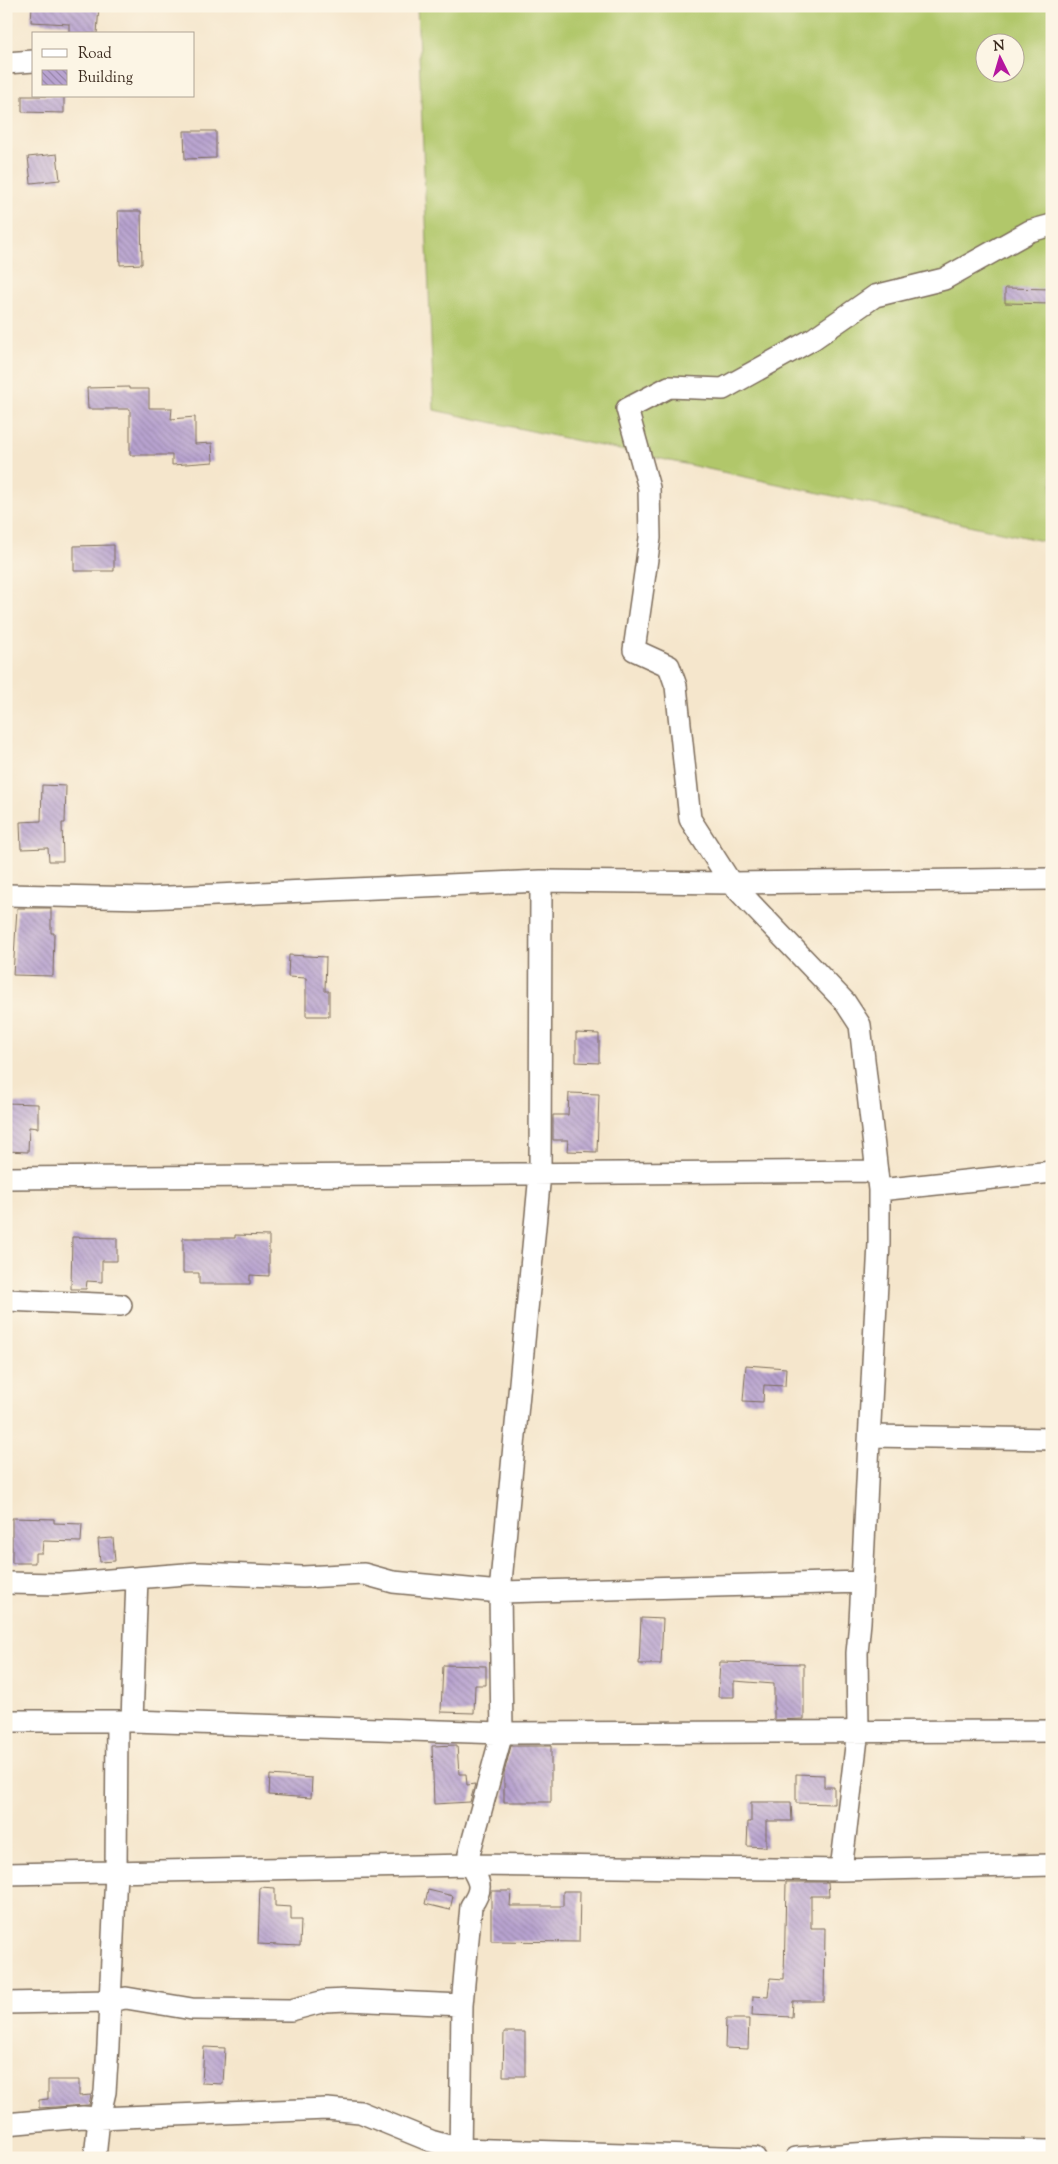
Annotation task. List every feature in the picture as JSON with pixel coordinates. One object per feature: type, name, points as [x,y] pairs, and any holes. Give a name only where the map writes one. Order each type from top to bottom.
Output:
[{"type":"street","points":[[6,63],[32,61]]},
{"type":"street","points":[[841,1870],[858,1730],[857,1653],[880,1242],[878,1181],[860,1025],[854,1013],[731,883],[690,819],[676,686],[668,666],[634,650],[650,538],[649,488],[627,409],[669,387],[723,389],[812,339],[875,296],[944,279],[1030,231],[1052,225]]},
{"type":"street","points":[[6,895],[146,898],[541,881],[731,883],[1052,879]]},
{"type":"street","points":[[460,2153],[462,2005],[471,1906],[477,1898],[479,1880],[468,1858],[502,1733],[500,1592],[540,1174],[541,881]]},
{"type":"street","points":[[6,1178],[540,1174],[878,1181],[1052,1172]]},
{"type":"street","points":[[6,1300],[121,1304]]},
{"type":"street","points":[[870,1436],[1052,1440]]},
{"type":"street","points":[[6,1583],[59,1584],[198,1573],[303,1577],[364,1574],[393,1582],[500,1592],[862,1582]]},
{"type":"street","points":[[95,2158],[99,2118],[105,2092],[108,2001],[125,1721],[137,1578]]},
{"type":"street","points":[[6,1721],[125,1721],[502,1733],[858,1730],[939,1733],[1052,1731]]},
{"type":"street","points":[[6,1874],[470,1865],[841,1870],[1052,1865]]},
{"type":"street","points":[[6,2003],[108,2001],[126,1998],[141,1999],[163,2006],[192,2009],[291,2010],[325,2001],[347,2000],[462,2005]]},
{"type":"street","points":[[6,2124],[83,2117],[99,2118],[326,2109],[360,2112],[460,2153],[755,2158]]},
{"type":"street","points":[[807,2157],[928,2149],[1052,2151]]},
{"type":"green space","points":[[417,6],[1052,6],[1052,543],[434,410]]},
{"type":"building","points":[[32,6],[99,6],[97,32],[69,32],[69,24],[31,22]]},
{"type":"building","points":[[22,96],[32,96],[32,98],[64,98],[64,113],[22,112]]},
{"type":"building","points":[[184,131],[216,131],[216,158],[185,159]]},
{"type":"building","points":[[57,154],[60,180],[31,183],[28,157]]},
{"type":"building","points":[[118,211],[141,211],[142,264],[120,265]]},
{"type":"building","points":[[1005,288],[1052,289],[1052,304],[1005,303]]},
{"type":"building","points":[[129,387],[129,389],[149,389],[149,408],[172,408],[171,419],[195,417],[195,444],[212,443],[213,462],[172,465],[172,455],[130,455],[130,409],[88,409],[87,388]]},
{"type":"building","points":[[114,545],[114,571],[74,571],[74,546]]},
{"type":"building","points":[[42,785],[66,786],[65,823],[62,823],[63,861],[49,861],[48,848],[21,849],[20,822],[41,821]]},
{"type":"building","points":[[17,908],[51,908],[51,933],[54,933],[53,976],[13,975]]},
{"type":"building","points":[[289,955],[326,957],[325,991],[329,991],[329,1016],[306,1016],[306,978],[288,977]]},
{"type":"building","points":[[576,1033],[599,1034],[599,1063],[576,1062]]},
{"type":"building","points":[[569,1093],[599,1094],[597,1152],[567,1151],[568,1140],[553,1140],[553,1115],[568,1115]]},
{"type":"building","points":[[6,1103],[38,1104],[38,1128],[29,1127],[28,1152],[6,1151]]},
{"type":"building","points":[[235,1235],[269,1236],[269,1276],[250,1275],[250,1284],[199,1284],[199,1273],[183,1273],[183,1238],[235,1238]]},
{"type":"building","points":[[72,1237],[117,1238],[117,1261],[102,1261],[102,1282],[87,1281],[86,1289],[71,1289]]},
{"type":"building","points":[[746,1365],[786,1368],[785,1386],[764,1385],[763,1402],[743,1401]]},
{"type":"building","points":[[12,1518],[54,1519],[54,1523],[82,1524],[81,1542],[43,1541],[42,1553],[35,1553],[35,1563],[12,1563]]},
{"type":"building","points":[[113,1538],[115,1561],[100,1562],[98,1539]]},
{"type":"building","points":[[641,1618],[663,1619],[661,1664],[639,1664]]},
{"type":"building","points":[[720,1662],[804,1664],[804,1719],[774,1720],[774,1684],[734,1681],[734,1697],[718,1697]]},
{"type":"building","points":[[443,1665],[486,1666],[486,1685],[475,1685],[474,1713],[441,1712]]},
{"type":"building","points":[[457,1745],[459,1774],[466,1774],[467,1785],[475,1784],[470,1802],[434,1804],[432,1746]]},
{"type":"building","points":[[511,1746],[551,1746],[551,1802],[504,1802],[504,1773]]},
{"type":"building","points":[[796,1774],[824,1775],[824,1787],[834,1787],[834,1804],[796,1803]]},
{"type":"building","points":[[270,1775],[312,1778],[311,1798],[269,1795]]},
{"type":"building","points":[[751,1802],[791,1802],[792,1821],[766,1821],[766,1847],[747,1846],[748,1822],[751,1822]]},
{"type":"building","points":[[786,1882],[828,1882],[829,1896],[811,1896],[811,1928],[825,1928],[824,2001],[793,2001],[792,2017],[752,2015],[753,1996],[768,1997],[770,1978],[784,1979]]},
{"type":"building","points":[[260,1887],[275,1888],[275,1906],[291,1907],[291,1920],[301,1920],[300,1946],[258,1944]]},
{"type":"building","points":[[428,1890],[453,1896],[450,1910],[425,1904]]},
{"type":"building","points":[[491,1891],[511,1891],[510,1906],[563,1906],[563,1891],[580,1891],[579,1942],[491,1941]]},
{"type":"building","points":[[726,2019],[749,2019],[748,2049],[725,2048]]},
{"type":"building","points":[[504,2032],[525,2032],[525,2076],[503,2076]]},
{"type":"building","points":[[204,2047],[225,2048],[223,2084],[202,2083]]},
{"type":"building","points":[[48,2080],[79,2080],[79,2096],[91,2095],[89,2105],[39,2108],[39,2100],[48,2099]]}]
